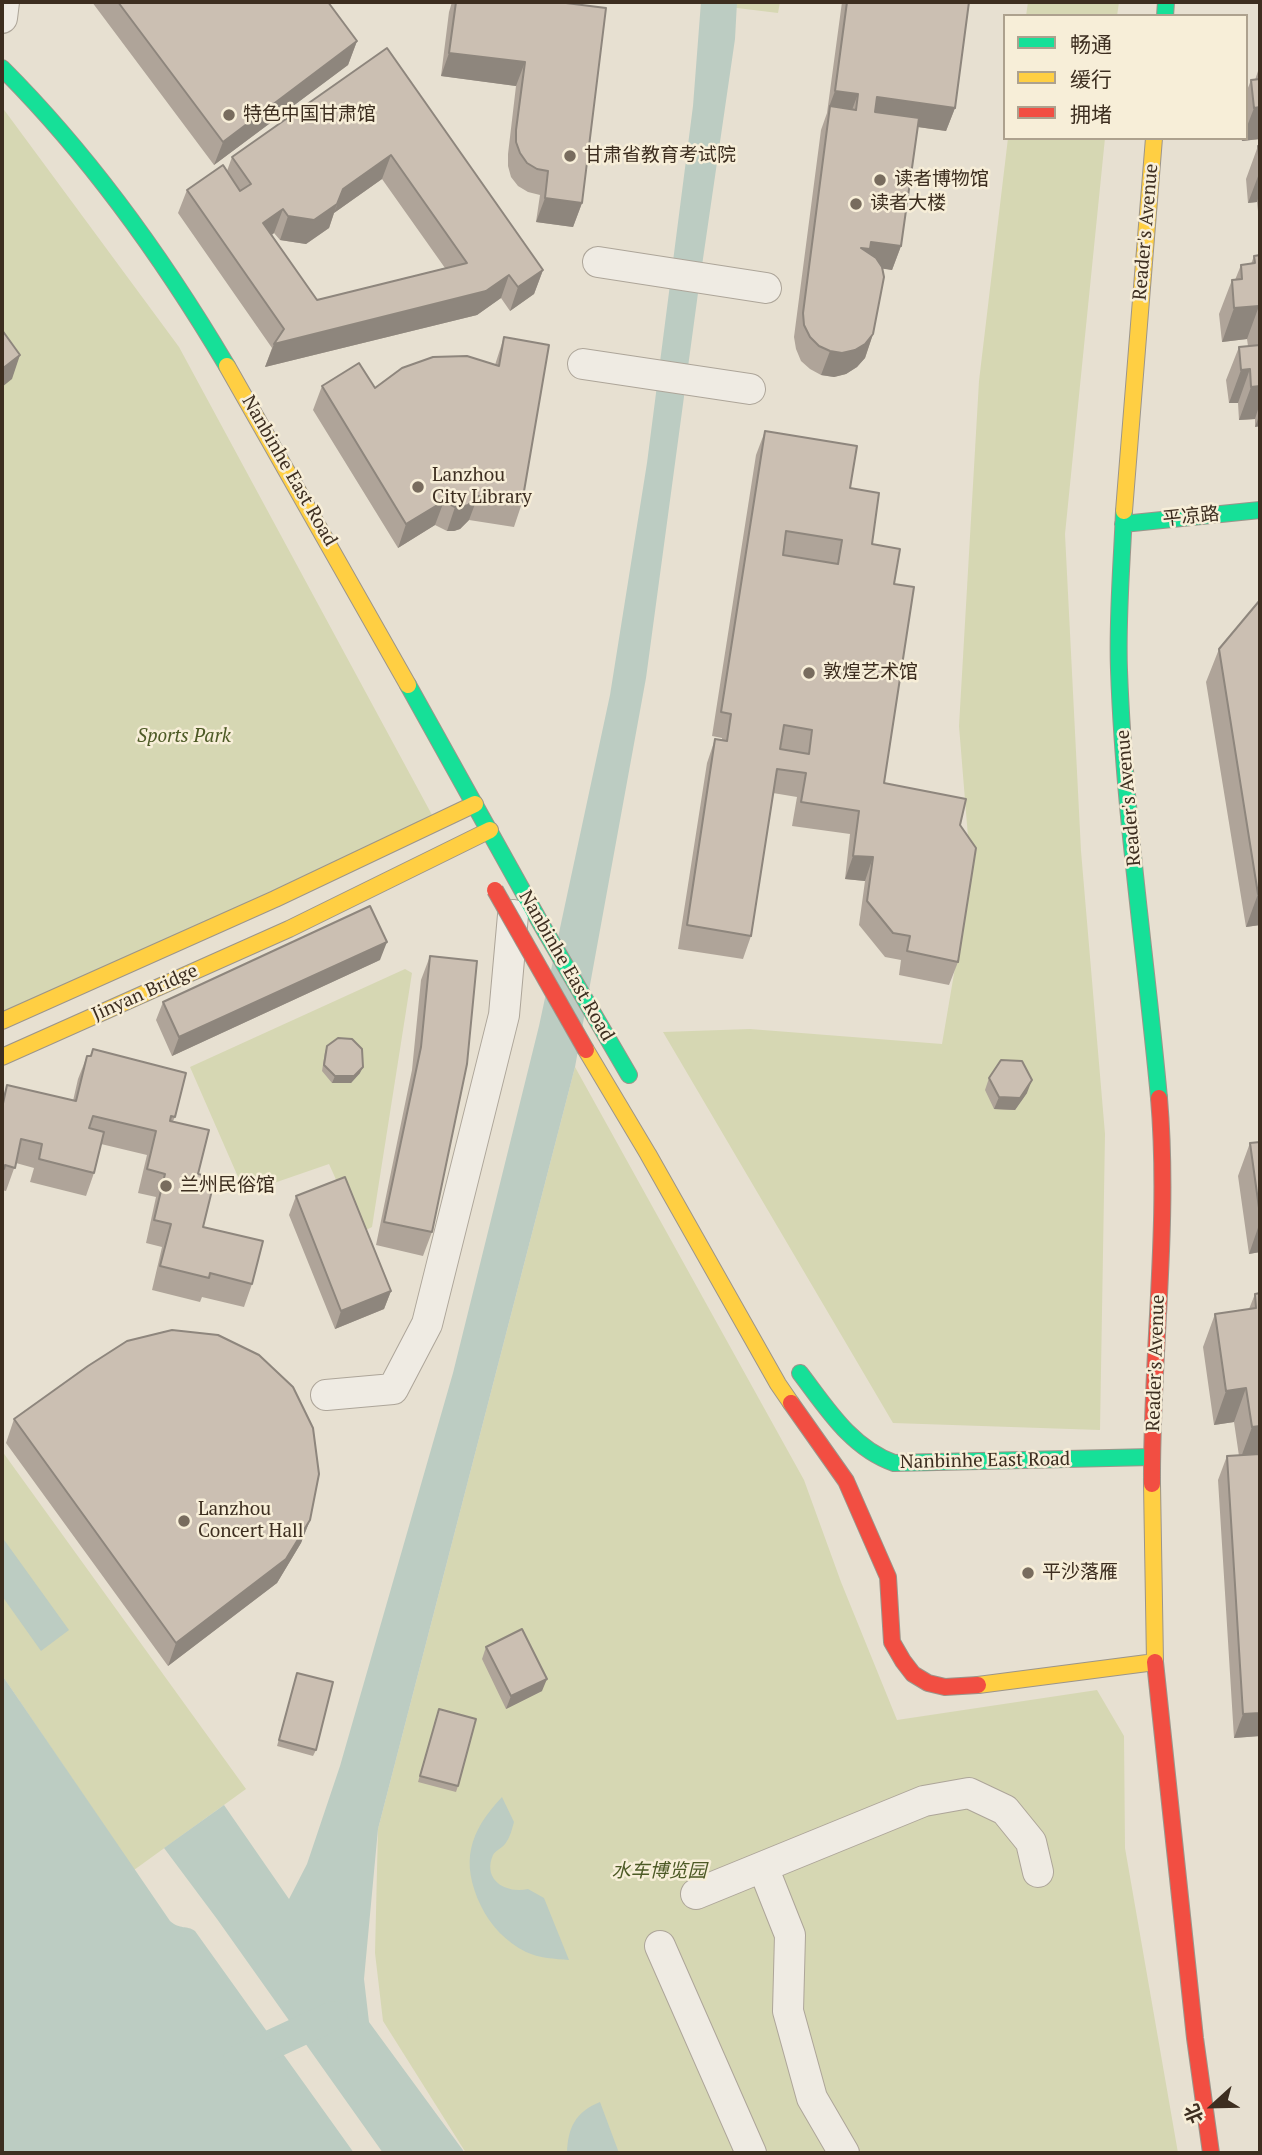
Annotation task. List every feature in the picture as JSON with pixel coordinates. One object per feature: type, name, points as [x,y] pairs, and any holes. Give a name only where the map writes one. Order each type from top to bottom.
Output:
[{"type":"main road","name":"Nanbinhe East Road","points":[[2,68],[84,157],[152,248],[236,380],[336,553],[490,830],[500,882],[586,1051],[648,1154],[778,1384],[846,1482],[888,1577],[892,1642],[913,1674],[928,1683],[945,1687],[965,1687],[1156,1662]]},
{"type":"main road","name":"Reader's Avenue","points":[[1152,1457],[1160,1275],[1161,1126],[1129,818],[1119,668],[1123,524],[1154,140]]},
{"type":"main road","name":"平凉路","points":[[1123,524],[1260,510]]},
{"type":"main road","name":"Jinyan Bridge","points":[[2,1021],[275,899],[450,809],[475,804]]},
{"type":"main road","points":[[450,809],[472,848]]},
{"type":"main road","name":"Jinyan Bridge","points":[[2,1057],[472,848],[490,830]]},
{"type":"main road","name":"Nanbinhe East Road","points":[[500,882],[607,1038],[634,1083]]},
{"type":"main road","name":"Nanbinhe East Road","points":[[792,1360],[829,1412],[869,1451],[891,1462],[919,1464],[1152,1457]]},
{"type":"main road","points":[[1152,1457],[1156,1662],[1194,2025],[1211,2153]]},
{"type":"street","points":[[2,18],[4,2]]},
{"type":"street","points":[[612,264],[755,287]]},
{"type":"street","points":[[596,366],[740,387]]},
{"type":"street","points":[[326,1395],[393,1389],[427,1324],[504,1015],[500,882]]},
{"type":"street","points":[[696,1894],[924,1801],[969,1793],[1004,1810],[1031,1842],[1038,1872]]},
{"type":"street","points":[[763,1867],[790,1935],[788,2011],[812,2098],[835,2151]]},
{"type":"street","points":[[660,1946],[751,2153]]},
{"type":"green space","points":[[688,2],[780,2],[778,13]]},
{"type":"green space","points":[[1028,2],[1119,2],[1117,14],[1026,14]]},
{"type":"green space","name":"Sports Park","points":[[2,107],[179,347],[438,826],[2,1014]]},
{"type":"green space","points":[[1008,140],[1105,140],[1065,534],[1081,851],[1105,1134],[1100,1430],[893,1423],[663,1032],[750,1029],[942,1044],[971,874],[959,726],[979,381]]},
{"type":"green space","points":[[405,969],[412,973],[372,1227],[360,1233],[329,1164],[245,1193],[190,1067]]},
{"type":"green space","name":"水车博览园","points":[[575,1067],[804,1480],[841,1582],[897,1720],[1097,1690],[1124,1736],[1125,1848],[1178,2153],[466,2153],[383,2021],[375,1953],[378,1829]]},
{"type":"green space","points":[[2,1451],[246,1789],[134,1870],[2,1675]]},
{"type":"shaded area","points":[[701,2],[737,2],[735,39],[646,678],[575,1067],[378,1829],[364,1979],[369,2022],[465,2153],[383,2153],[164,1848],[224,1805],[289,1899],[307,1864],[340,1766],[453,1373],[539,1026],[610,695],[647,463],[693,106]]},
{"type":"shaded area","points":[[2,1537],[69,1630],[41,1651],[2,1596]]},
{"type":"shaded area","points":[[2,1675],[170,1921],[195,1931],[354,2153],[2,2153]]},
{"type":"shaded area","points":[[502,1797],[514,1822],[507,1842],[493,1855],[490,1864],[493,1878],[504,1887],[528,1889],[544,1898],[569,1960],[536,1956],[519,1948],[499,1932],[481,1906],[471,1875],[471,1848],[482,1823]]},
{"type":"shaded area","points":[[600,2102],[619,2153],[567,2153],[574,2122],[584,2111]]},
{"type":"building","name":"特色中国甘肃馆","points":[[118,2],[328,2],[357,41],[223,142]]},
{"type":"building","points":[[456,2],[558,2],[606,8],[582,203],[545,198],[548,171],[527,163],[520,153],[516,130],[525,62],[449,53]]},
{"type":"building","name":"读者大楼","points":[[847,2],[969,2],[955,108],[877,97],[875,112],[919,118],[901,246],[871,242],[870,249],[861,248],[876,258],[884,277],[873,334],[865,344],[842,353],[819,346],[810,337],[804,325],[803,313],[830,106],[856,110],[858,94],[835,91]]},
{"type":"building","points":[[387,48],[543,270],[518,287],[509,275],[486,291],[274,344],[284,329],[187,190],[223,165],[240,191],[251,184],[232,157]],"holes":[[[391,155],[467,263],[317,300],[263,223],[283,209],[288,216],[314,220],[337,204],[343,189]]]},
{"type":"building","points":[[1260,79],[1260,107],[1254,108],[1251,80]]},
{"type":"building","points":[[1260,255],[1260,317],[1259,306],[1234,308],[1232,280],[1242,279],[1241,265],[1255,263],[1254,256]]},
{"type":"building","points":[[2,330],[20,355],[2,369]]},
{"type":"building","points":[[504,337],[549,345],[522,503],[478,496],[462,507],[455,507],[444,501],[406,524],[322,386],[359,363],[375,388],[402,368],[433,357],[467,356],[499,366]]},
{"type":"building","points":[[1260,345],[1260,386],[1251,387],[1250,369],[1241,370],[1239,347]]},
{"type":"building","name":"敦煌艺术馆","points":[[765,431],[857,446],[850,488],[879,493],[872,544],[900,549],[894,584],[914,587],[884,783],[966,799],[960,825],[976,848],[958,962],[907,951],[910,936],[893,933],[867,901],[873,857],[853,856],[859,811],[801,802],[806,773],[777,769],[751,936],[687,925],[715,739],[727,741],[731,714],[721,712]],"holes":[[[786,531],[842,540],[838,564],[783,555]],[[784,725],[812,730],[809,754],[780,749]]]},
{"type":"building","points":[[1260,600],[1260,893],[1258,894],[1219,649]]},
{"type":"building","points":[[370,906],[387,942],[179,1037],[163,1002]]},
{"type":"building","points":[[430,956],[477,961],[467,1064],[432,1232],[384,1222],[421,1047]]},
{"type":"building","points":[[338,1038],[352,1039],[362,1049],[363,1067],[354,1076],[335,1076],[324,1065],[327,1046]]},
{"type":"building","name":"兰州民俗馆","points":[[93,1049],[186,1073],[175,1117],[171,1116],[170,1121],[209,1130],[198,1174],[215,1178],[203,1227],[263,1241],[252,1284],[210,1273],[209,1278],[160,1266],[171,1224],[154,1220],[165,1174],[147,1169],[156,1131],[93,1116],[89,1128],[104,1132],[94,1173],[39,1159],[42,1144],[21,1139],[15,1168],[5,1165],[2,1169],[2,1108],[7,1085],[76,1101],[87,1056],[91,1056]]},
{"type":"building","points":[[1001,1060],[1022,1061],[1032,1080],[1020,1098],[999,1097],[989,1078]]},
{"type":"building","points":[[1260,1142],[1260,1215],[1250,1143]]},
{"type":"building","points":[[345,1177],[391,1291],[341,1311],[296,1196]]},
{"type":"building","points":[[1260,1293],[1260,1426],[1252,1427],[1246,1388],[1226,1391],[1215,1314],[1256,1308],[1255,1294]]},
{"type":"building","name":"Lanzhou Concert Hall","points":[[172,1330],[218,1335],[259,1355],[293,1387],[313,1428],[319,1474],[310,1520],[286,1559],[176,1643],[14,1419],[127,1341]]},
{"type":"building","points":[[1260,1454],[1260,1713],[1243,1714],[1227,1456]]},
{"type":"building","points":[[522,1629],[547,1679],[511,1696],[486,1647]]},
{"type":"building","points":[[297,1673],[333,1682],[316,1750],[279,1740]]},
{"type":"building","points":[[439,1709],[476,1719],[458,1786],[420,1776]]},
{"type":"waterway","points":[[238,2060],[333,2016]]},
{"type":"traffic: fast","points":[[1165,14],[1166,2]]},
{"type":"traffic: fast","points":[[2,68],[66,137],[124,210],[177,286],[227,366]]},
{"type":"traffic: fast","points":[[1123,524],[1260,510]]},
{"type":"traffic: fast","points":[[1124,511],[1119,630],[1122,724],[1130,831],[1159,1098]]},
{"type":"traffic: fast","points":[[408,685],[541,924],[629,1075]]},
{"type":"traffic: fast","points":[[800,1373],[852,1437],[894,1463],[1152,1457]]},
{"type":"traffic: slow","points":[[1124,511],[1154,140]]},
{"type":"traffic: slow","points":[[227,366],[408,685]]},
{"type":"traffic: slow","points":[[2,1021],[275,899],[475,804]]},
{"type":"traffic: slow","points":[[2,1057],[289,929],[490,830]]},
{"type":"traffic: slow","points":[[586,1050],[791,1403]]},
{"type":"traffic: slow","points":[[978,1685],[1155,1662],[1152,1484]]},
{"type":"traffic: jam","points":[[495,890],[586,1050]]},
{"type":"traffic: jam","points":[[1152,1484],[1162,1195],[1159,1098]]},
{"type":"traffic: jam","points":[[791,1403],[846,1481],[888,1577],[892,1642],[903,1661],[913,1674],[928,1683],[945,1687],[978,1685]]},
{"type":"traffic: jam","points":[[1155,1662],[1195,2038],[1211,2153]]},
{"type":"place","name":"特色中国甘肃馆","points":[[229,115]]},
{"type":"place","name":"甘肃省教育考试院","points":[[570,156]]},
{"type":"place","name":"读者博物馆","points":[[880,180]]},
{"type":"place","name":"读者大楼","points":[[856,204]]},
{"type":"place","name":"Lanzhou City Library","points":[[418,487]]},
{"type":"place","name":"敦煌艺术馆","points":[[809,673]]},
{"type":"place","name":"兰州民俗馆","points":[[166,1186]]},
{"type":"place","name":"Lanzhou Concert Hall","points":[[184,1521]]},
{"type":"place","name":"平沙落雁","points":[[1028,1573]]}]
